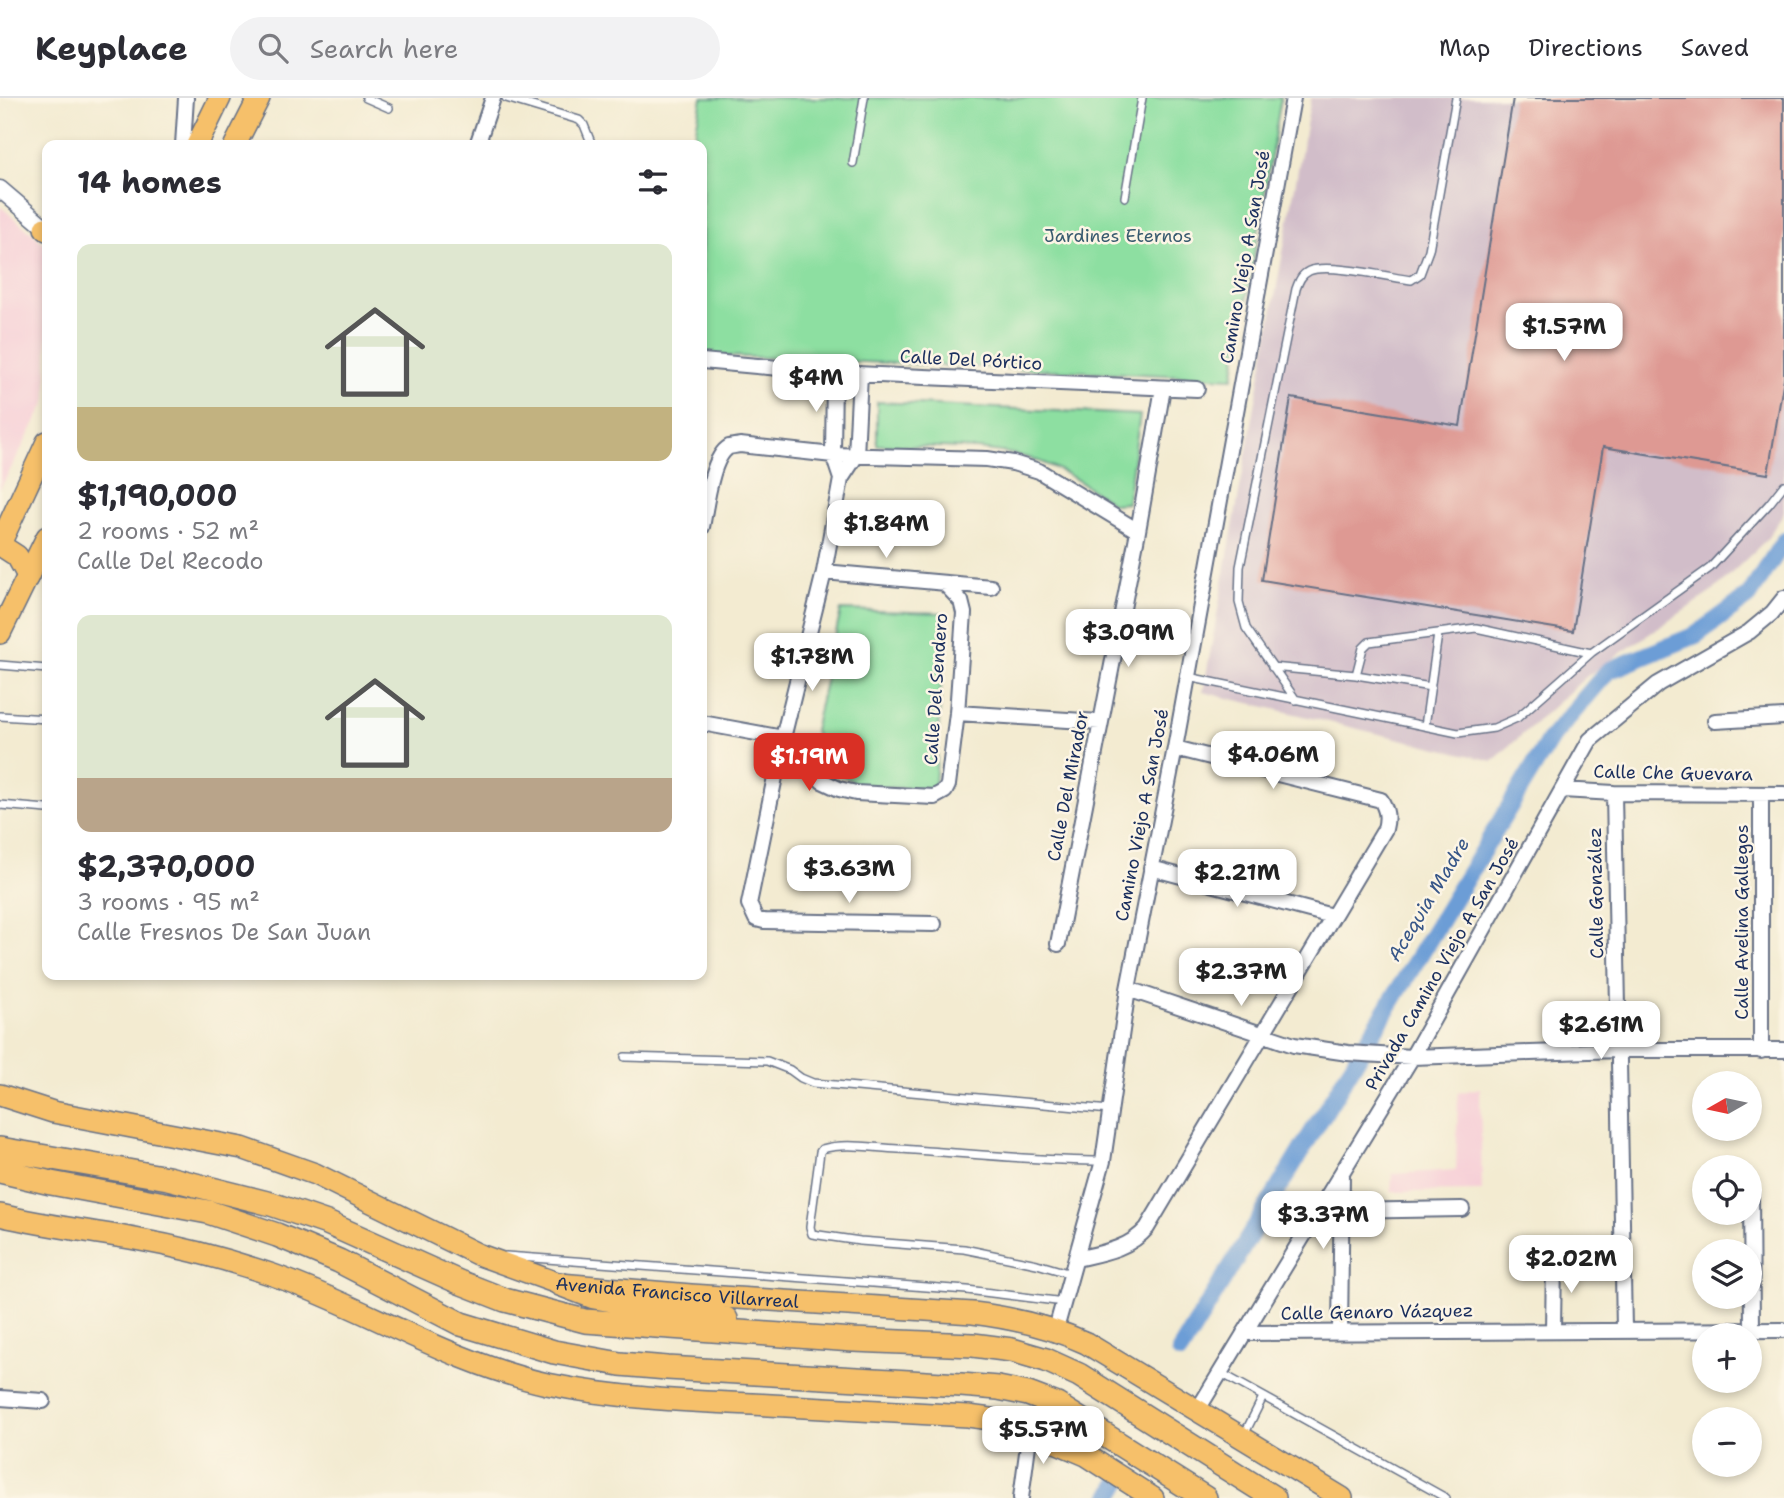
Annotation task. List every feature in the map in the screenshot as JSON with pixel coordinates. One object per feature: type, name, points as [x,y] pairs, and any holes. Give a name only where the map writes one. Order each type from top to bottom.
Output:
[{"type":"highway","name":"Avenida Francisco Villarreal","points":[[0,1149],[168,1178],[271,1204],[327,1223],[505,1300],[584,1321],[853,1340],[973,1345],[1013,1350],[1079,1374],[1273,1498]]},
{"type":"highway","points":[[0,1171],[219,1215],[277,1234],[339,1261],[461,1324],[554,1352],[620,1364],[961,1385],[1028,1394],[1077,1417],[1205,1498]]},
{"type":"highway","points":[[560,1284],[594,1297],[853,1340]]},
{"type":"main road","points":[[199,140],[220,98]]},
{"type":"main road","points":[[239,140],[259,98]]},
{"type":"main road","points":[[28,576],[17,556],[0,544],[42,453]]},
{"type":"main road","points":[[0,633],[42,549]]},
{"type":"main road","name":"Avenida Francisco Villarreal","points":[[0,1095],[53,1112],[242,1148],[315,1174],[477,1254],[560,1284],[973,1313],[1007,1317],[1056,1329],[1086,1343],[1342,1498]]},
{"type":"main road","points":[[0,1216],[136,1239],[207,1255],[272,1275],[349,1305],[500,1372],[545,1383],[634,1397],[968,1416],[1006,1421],[1086,1455],[1153,1498]]},
{"type":"street","points":[[183,140],[186,98]]},
{"type":"street","points":[[479,140],[493,98]]},
{"type":"street","name":"Camino Viejo A San José","points":[[1056,1329],[1102,1161],[1128,989],[1175,748],[1293,98]]},
{"type":"street","points":[[0,189],[42,225]]},
{"type":"street","name":"Calle Del Pórtico","points":[[707,361],[834,373],[1197,389]]},
{"type":"street","points":[[834,373],[833,455],[841,479]]},
{"type":"street","points":[[860,374],[856,456],[841,479],[824,572],[783,738],[749,904],[756,919],[764,921],[934,924]]},
{"type":"street","name":"Calle Del Mirador","points":[[1058,944],[1163,388]]},
{"type":"street","points":[[707,505],[716,466],[722,455],[729,447],[740,445],[833,455],[987,459],[1039,471],[1138,531]]},
{"type":"street","points":[[824,572],[991,587]]},
{"type":"street","name":"Calle Del Sendero","points":[[783,738],[822,781],[839,789],[856,793],[934,797],[945,791],[957,713],[964,613],[961,601],[945,584]]},
{"type":"street","name":"Privada Camino Viejo A San José","points":[[1197,1411],[1412,1057],[1524,862],[1590,740],[1658,684],[1749,632],[1772,613],[1784,598]]},
{"type":"street","points":[[957,713],[1100,722]]},
{"type":"street","points":[[1715,721],[1784,717]]},
{"type":"street","points":[[707,724],[783,738]]},
{"type":"street","points":[[1076,1259],[1128,1244],[1147,1228],[1385,829],[1388,819],[1387,809],[1381,800],[1175,748]]},
{"type":"street","name":"Calle Che Guevara","points":[[1562,790],[1784,794]]},
{"type":"street","name":"Calle González","points":[[1614,793],[1624,1329]]},
{"type":"street","name":"Calle Avelina Gallegos","points":[[1761,794],[1761,1051]]},
{"type":"street","points":[[1150,868],[1332,916]]},
{"type":"street","points":[[1128,989],[1294,1045],[1348,1053],[1412,1057],[1618,1050],[1784,1050]]},
{"type":"street","points":[[1340,1331],[1342,1171]]},
{"type":"street","points":[[1341,1211],[1462,1209]]},
{"type":"street","points":[[1751,1225],[1752,1323]]},
{"type":"street","points":[[1553,1330],[1554,1259]]},
{"type":"street","name":"Calle Genaro Vázquez","points":[[1244,1333],[1692,1329]]},
{"type":"street","name":"Calle Genaro Vázquez","points":[[1762,1329],[1784,1330]]},
{"type":"street","points":[[0,1398],[43,1401]]},
{"type":"street","points":[[1021,1498],[1030,1430]]},
{"type":"lane","points":[[366,98],[389,108]]},
{"type":"lane","points":[[506,98],[579,120],[590,140]]},
{"type":"lane","points":[[853,163],[864,98]]},
{"type":"lane","points":[[1125,197],[1142,98]]},
{"type":"lane","points":[[1296,700],[1246,628],[1239,588],[1240,567],[1296,289],[1301,276],[1312,270],[1327,268],[1411,280],[1420,275],[1429,250],[1456,98]]},
{"type":"lane","points":[[1187,677],[1458,733],[1494,728],[1517,718],[1591,653],[1710,568],[1784,485]]},
{"type":"lane","points":[[1356,675],[1363,648],[1370,642],[1476,628],[1591,653]]},
{"type":"lane","points":[[1425,726],[1438,634]]},
{"type":"lane","points":[[0,665],[42,669]]},
{"type":"lane","points":[[1272,667],[1356,675],[1431,687]]},
{"type":"lane","points":[[0,716],[42,719]]},
{"type":"lane","points":[[0,805],[42,809]]},
{"type":"lane","points":[[625,1057],[767,1061],[813,1083],[1111,1110]]},
{"type":"lane","points":[[1071,1274],[964,1249],[860,1241],[812,1234],[810,1227],[820,1152],[831,1147],[871,1147],[1102,1161]]},
{"type":"lane","points":[[477,1254],[967,1290],[1064,1302]]},
{"type":"lane","points":[[1220,1373],[1445,1498]]},
{"type":"lane","points":[[1242,1438],[1263,1397]]},
{"type":"shaded area","points":[[1311,98],[1784,98],[1784,512],[1767,539],[1713,591],[1587,676],[1493,761],[1203,692]]},
{"type":"shaded area","points":[[0,206],[42,242],[42,409],[0,489]]},
{"type":"shaded area","points":[[1480,1088],[1482,1191],[1391,1192],[1392,1174],[1456,1170],[1458,1093]]},
{"type":"green space","name":"Jardines Eternos","points":[[702,98],[1281,98],[1233,378],[707,355],[707,140],[694,140]]},
{"type":"green space","points":[[877,402],[1140,415],[1127,503],[1113,504],[1058,469],[1019,456],[979,449],[877,445]]},
{"type":"green space","points":[[841,610],[945,613],[935,789],[862,787],[832,769],[814,731]]},
{"type":"building","points":[[1513,98],[1784,98],[1784,378],[1768,474],[1603,447],[1573,631],[1262,580],[1291,398],[1460,426]]},
{"type":"waterway","name":"Acequia Madre","points":[[1180,1351],[1551,738],[1608,671],[1696,635],[1749,596],[1784,541]]},
{"type":"waterway","name":"Acequia Madre","points":[[1110,1498],[1120,1481]]}]
